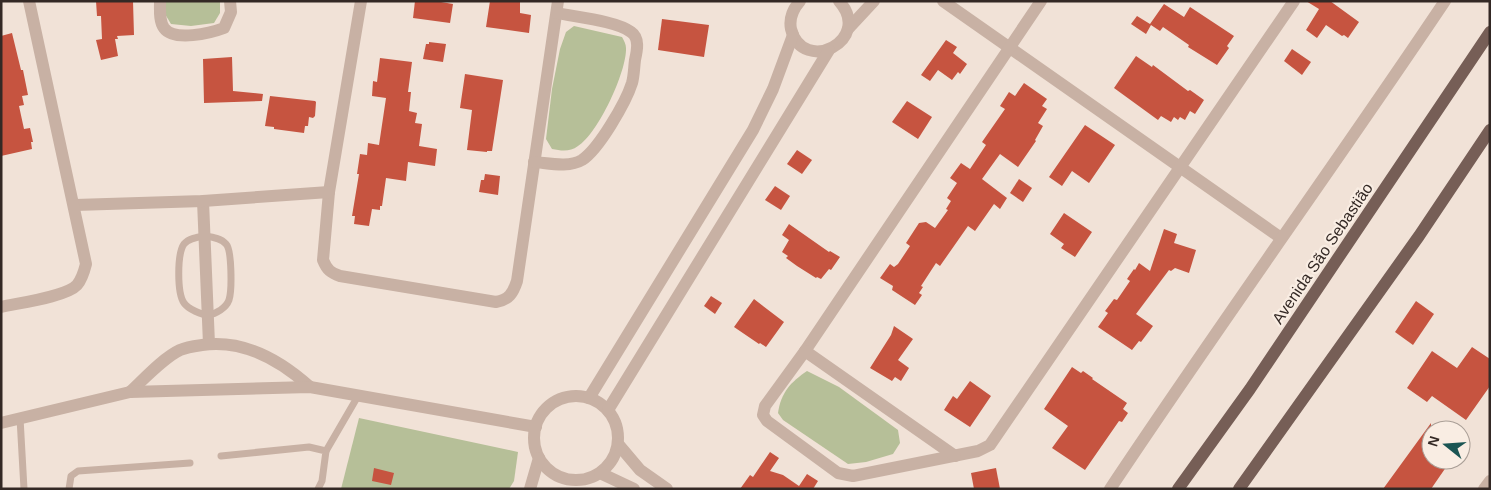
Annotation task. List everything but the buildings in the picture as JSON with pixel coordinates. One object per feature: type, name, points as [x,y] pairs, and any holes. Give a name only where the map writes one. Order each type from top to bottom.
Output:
[{"type":"main road","name":"Avenida São Sebastião","points":[[1178,489],[1250,389],[1490,32]]},
{"type":"main road","points":[[1239,489],[1419,236],[1490,130]]},
{"type":"street","points":[[1,307],[60,294],[75,287],[82,277],[86,264],[75,205],[29,1]]},
{"type":"street","points":[[160,1],[162,26],[166,31],[180,35],[209,33],[224,28],[231,12],[230,1]]},
{"type":"street","points":[[360,1],[329,192],[323,260],[328,270],[340,276],[496,302],[504,301],[510,297],[517,281],[534,162],[558,7],[632,32],[638,49],[631,84],[616,118],[593,149],[584,159],[575,164],[534,162]]},
{"type":"street","points":[[839,1],[844,7],[848,18],[848,29]]},
{"type":"street","points":[[797,3],[791,15],[790,25],[793,35],[799,44],[808,50],[819,52],[838,46],[848,29],[874,1]]},
{"type":"street","points":[[943,1],[1281,238]]},
{"type":"street","points":[[1041,1],[766,406],[764,418],[838,474],[853,476],[955,456],[985,448],[995,440],[1294,1]]},
{"type":"street","points":[[1110,489],[1281,238],[1367,118],[1445,1]]},
{"type":"street","points":[[589,398],[753,130],[773,89],[793,35]]},
{"type":"street","points":[[608,410],[830,50]]},
{"type":"street","points":[[75,205],[203,201],[329,192]]},
{"type":"street","points":[[203,201],[209,344]]},
{"type":"street","points":[[130,392],[174,354],[192,346],[209,344],[229,344],[259,352],[297,375],[310,387]]},
{"type":"street","points":[[805,351],[955,456]]},
{"type":"street","points":[[1,424],[130,392],[310,387],[536,427]]},
{"type":"street","points":[[576,396],[599,402],[608,410],[618,431],[618,444],[612,460],[600,473],[586,480],[567,485],[547,469],[535,448],[536,427],[541,415],[550,405],[562,398],[576,396]]},
{"type":"street","points":[[618,444],[640,470],[667,489]]},
{"type":"street","points":[[530,489],[539,458]]},
{"type":"street","points":[[600,473],[634,489]]},
{"type":"street","points":[[1484,489],[1490,481]]},
{"type":"lane","points":[[205,236],[227,244],[230,251],[230,290],[228,301],[222,310],[208,315],[185,304],[181,295],[179,262],[180,252],[185,243],[191,239],[205,236]]},
{"type":"lane","points":[[318,489],[322,481],[326,451],[358,396]]},
{"type":"lane","points":[[20,418],[24,489]]},
{"type":"lane","points":[[221,456],[309,447],[326,451]]},
{"type":"lane","points":[[69,489],[71,476],[78,470],[190,463]]},
{"type":"green space","points":[[165,1],[220,1],[220,13],[214,23],[191,26],[171,24],[165,14]]},
{"type":"green space","points":[[574,26],[622,37],[626,47],[625,58],[617,86],[610,101],[586,139],[575,148],[569,150],[552,149],[546,139],[552,89],[560,49],[566,32]]},
{"type":"green space","points":[[807,371],[839,387],[898,430],[900,443],[893,454],[866,462],[848,464],[783,420],[778,413],[784,393],[796,379]]},
{"type":"green space","points":[[359,418],[518,452],[514,481],[509,489],[341,489]]}]
